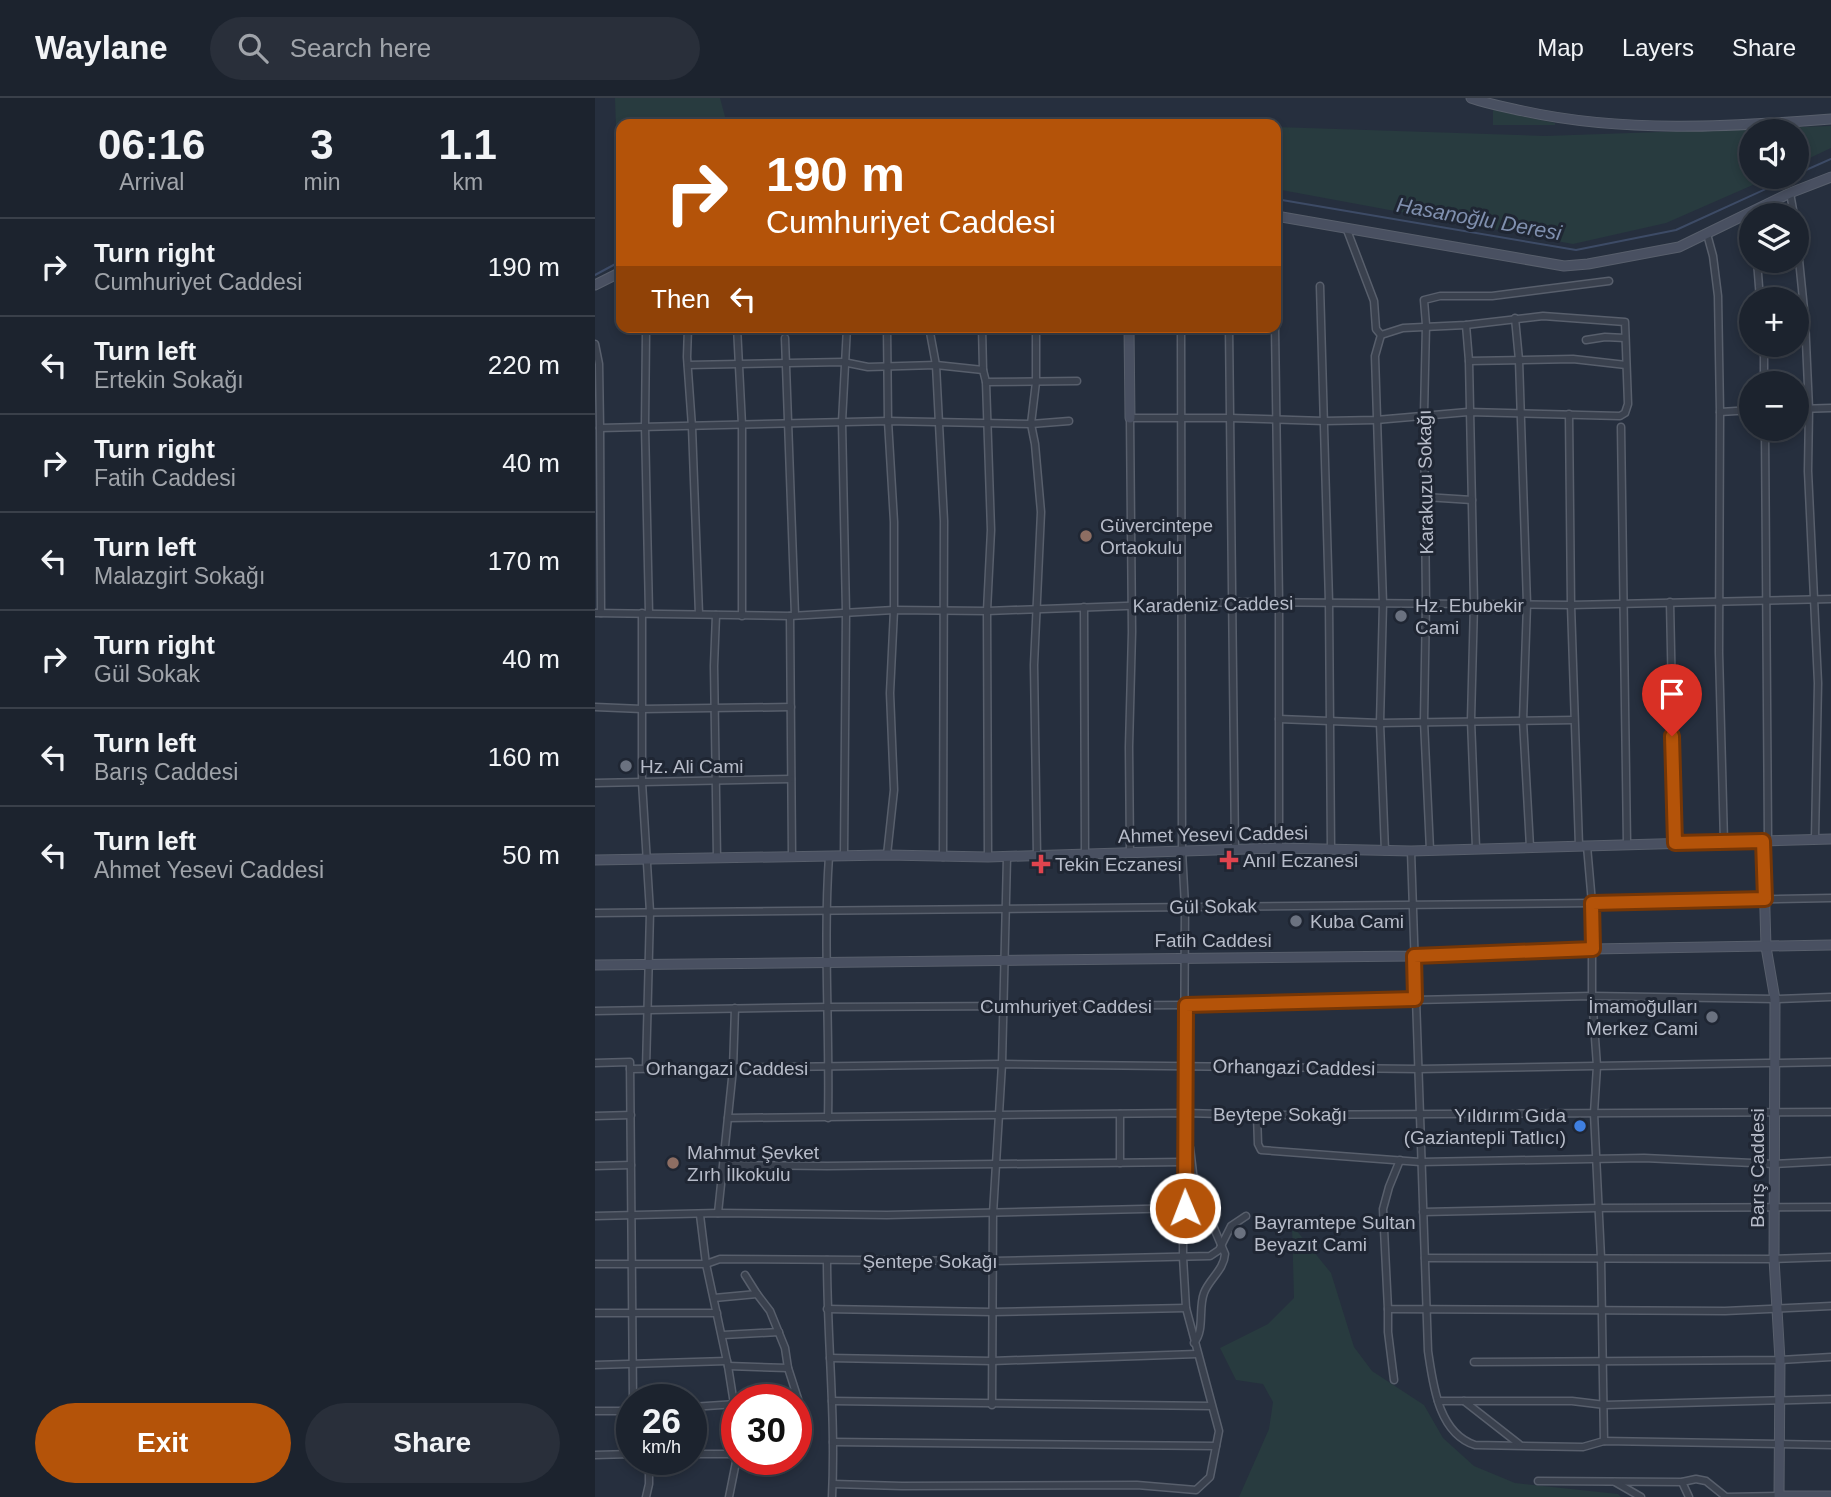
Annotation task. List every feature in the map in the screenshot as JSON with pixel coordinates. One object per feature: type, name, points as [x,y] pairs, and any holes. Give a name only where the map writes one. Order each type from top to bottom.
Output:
[{"type":"main road","points":[[1471,98],[1554,118],[1603,123],[1748,125],[1831,119]]},
{"type":"main road","points":[[1771,203],[1831,177]]},
{"type":"main road","points":[[1281,217],[1564,266],[1679,247],[1739,219]]},
{"type":"main road","points":[[595,285],[616,274]]},
{"type":"main road","points":[[1129,333],[1131,418]]},
{"type":"main road","name":"Ahmet Yesevi Caddesi","points":[[595,860],[887,855],[988,857],[1279,848],[1411,851],[1831,839]]},
{"type":"main road","name":"Barış Caddesi","points":[[1766,841],[1766,947],[1775,999],[1774,1259],[1779,1308],[1779,1496]]},
{"type":"main road","name":"Fatih Caddesi","points":[[595,965],[1414,956],[1593,949],[1831,946]]},
{"type":"main road","points":[[1779,1496],[1831,1496]]},
{"type":"street","points":[[1790,193],[1792,203]]},
{"type":"street","points":[[1347,230],[1374,301],[1376,329],[1381,335]]},
{"type":"street","points":[[1707,234],[1718,296],[1719,600],[1724,842]]},
{"type":"street","points":[[1800,273],[1807,371]]},
{"type":"street","name":"Karakuzu Sokağı","points":[[1430,850],[1424,721],[1424,300],[1440,296],[1492,296],[1609,281]]},
{"type":"street","points":[[1320,286],[1329,602],[1331,850]]},
{"type":"street","points":[[1130,853],[1131,418],[1324,421],[1376,420],[1468,412],[1620,416],[1625,413],[1628,404],[1625,322],[1543,316],[1466,325],[1396,329],[1381,335]]},
{"type":"street","points":[[1515,318],[1519,360],[1527,604],[1523,721],[1529,847]]},
{"type":"street","points":[[1466,325],[1475,603],[1471,720],[1476,848]]},
{"type":"street","points":[[646,333],[642,782],[650,912],[646,1069]]},
{"type":"street","points":[[688,333],[698,614]]},
{"type":"street","points":[[737,333],[741,425],[742,616]]},
{"type":"street","points":[[844,856],[846,612],[842,422],[846,333]]},
{"type":"street","points":[[887,333],[888,421],[894,522],[890,693],[894,790],[887,855]]},
{"type":"street","points":[[930,333],[936,365],[944,521],[943,857]]},
{"type":"street","points":[[982,333],[991,530],[987,611],[988,857]]},
{"type":"street","points":[[1037,333],[1036,382],[1031,424],[1041,512],[1034,665],[1037,856]]},
{"type":"street","points":[[833,1484],[1137,1485],[1196,1490],[1210,1477],[1219,1431],[1186,1308],[1183,1257],[1186,1005],[1182,851],[1181,333]]},
{"type":"street","points":[[1229,333],[1235,849]]},
{"type":"street","points":[[1275,333],[1279,848]]},
{"type":"street","points":[[1381,335],[1375,356],[1383,603],[1380,723],[1385,851]]},
{"type":"street","points":[[785,338],[792,615],[792,856]]},
{"type":"street","points":[[1586,340],[1625,338]]},
{"type":"street","points":[[595,344],[599,365],[600,428],[598,613]]},
{"type":"street","points":[[1469,361],[1573,359],[1626,365]]},
{"type":"street","points":[[688,365],[843,362],[868,367],[936,365],[983,370]]},
{"type":"street","points":[[986,382],[1077,381]]},
{"type":"street","points":[[1809,409],[1831,408]]},
{"type":"street","points":[[1720,412],[1739,411]]},
{"type":"street","points":[[1569,414],[1570,605],[1574,720],[1583,846],[1592,903],[1592,996],[1597,1066],[1594,1113],[1601,1258],[1604,1441]]},
{"type":"street","points":[[600,428],[888,421],[1031,424],[1069,421]]},
{"type":"street","points":[[1621,427],[1627,844]]},
{"type":"street","points":[[1765,441],[1766,841]]},
{"type":"street","points":[[1808,441],[1818,682],[1815,839]]},
{"type":"street","points":[[1425,497],[1472,500]]},
{"type":"street","name":"Karadeniz Caddesi","points":[[598,613],[742,616],[1279,601],[1570,605],[1831,599]]},
{"type":"street","points":[[1670,602],[1675,843]]},
{"type":"street","points":[[1084,607],[1085,854]]},
{"type":"street","points":[[716,615],[714,666],[717,858]]},
{"type":"street","points":[[595,707],[791,707]]},
{"type":"street","points":[[1279,719],[1380,723],[1574,720]]},
{"type":"street","points":[[595,783],[792,779]]},
{"type":"street","points":[[1411,851],[1428,1351],[1438,1401],[1454,1433],[1475,1445],[1583,1447],[1604,1441],[1831,1445]]},
{"type":"street","points":[[828,1118],[825,911],[829,856]]},
{"type":"street","points":[[992,1405],[993,1214],[1002,1064],[1007,856]]},
{"type":"street","name":"Gül Sokak","points":[[595,913],[1831,898]]},
{"type":"street","name":"Cumhuriyet Caddesi","points":[[595,1012],[827,1007],[1186,1005],[1592,996],[1775,999],[1831,997]]},
{"type":"street","points":[[718,1213],[729,1118],[735,1009]]},
{"type":"street","name":"Orhangazi Caddesi","points":[[595,1063],[630,1065],[646,1069],[1002,1064],[1419,1069],[1831,1062]]},
{"type":"street","points":[[630,1065],[633,1384]]},
{"type":"street","name":"Beytepe Sokağı","points":[[729,1118],[1185,1113],[1257,1115],[1831,1112]]},
{"type":"street","points":[[1120,1114],[1120,1163]]},
{"type":"street","points":[[595,1116],[631,1115]]},
{"type":"street","points":[[1257,1115],[1258,1144],[1263,1151],[1420,1162],[1644,1158],[1774,1164],[1831,1161]]},
{"type":"street","points":[[1184,1139],[1190,1147],[1194,1181],[1225,1254],[1224,1261],[1205,1290],[1199,1331],[1194,1343]]},
{"type":"street","points":[[1394,1380],[1388,1332],[1383,1209],[1388,1186],[1400,1160]]},
{"type":"street","points":[[724,1165],[1184,1162]]},
{"type":"street","points":[[595,1166],[631,1165]]},
{"type":"street","points":[[1423,1212],[1831,1207]]},
{"type":"street","points":[[595,1216],[718,1213],[993,1214],[1185,1208]]},
{"type":"street","points":[[700,1215],[706,1264],[732,1384]]},
{"type":"street","name":"Şentepe Sokağı","points":[[595,1264],[706,1264],[720,1259],[994,1261],[1210,1256],[1219,1250],[1231,1226],[1246,1216]]},
{"type":"street","points":[[1425,1258],[1831,1257]]},
{"type":"street","points":[[827,1260],[833,1442],[832,1497]]},
{"type":"street","points":[[745,1275],[770,1311],[779,1332],[785,1348],[791,1384]]},
{"type":"street","points":[[714,1298],[757,1294]]},
{"type":"street","points":[[1388,1309],[1725,1311],[1831,1306]]},
{"type":"street","points":[[827,1309],[992,1312],[1186,1308]]},
{"type":"street","points":[[595,1313],[717,1313]]},
{"type":"street","points":[[723,1335],[779,1332]]},
{"type":"street","points":[[831,1358],[992,1361],[1197,1354]]},
{"type":"street","points":[[1474,1362],[1603,1359],[1780,1360],[1831,1357]]},
{"type":"street","points":[[595,1365],[728,1364],[788,1368]]},
{"type":"street","points":[[1438,1401],[1571,1401],[1605,1405],[1831,1399]]},
{"type":"street","points":[[832,1401],[1211,1406]]},
{"type":"street","points":[[1464,1401],[1520,1446]]},
{"type":"street","points":[[595,1411],[616,1411]]},
{"type":"street","points":[[833,1442],[1216,1446]]},
{"type":"street","points":[[595,1455],[616,1454]]},
{"type":"street","points":[[646,1497],[649,1475]]},
{"type":"street","points":[[729,1497],[733,1475]]},
{"type":"street","points":[[1538,1481],[1682,1482],[1696,1479],[1706,1481],[1726,1497],[1779,1496]]},
{"type":"street","points":[[1615,1482],[1641,1497]]},
{"type":"street","points":[[1682,1482],[1689,1497]]},
{"type":"green space","points":[[615,98],[720,98],[726,119],[616,119],[616,128]]},
{"type":"green space","points":[[1493,110],[1555,123],[1555,125],[1493,125]]},
{"type":"green space","points":[[1831,126],[1831,148],[1809,158],[1809,127]]},
{"type":"green space","points":[[1281,127],[1545,136],[1739,129],[1739,189],[1744,189],[1666,223],[1573,244],[1281,190]]},
{"type":"green space","points":[[1292,1225],[1331,1273],[1354,1347],[1372,1371],[1424,1405],[1443,1438],[1474,1466],[1515,1483],[1618,1494],[1621,1497],[1239,1497],[1269,1429],[1273,1402],[1263,1384],[1236,1380],[1220,1348],[1268,1324],[1294,1298]]},
{"type":"waterway","name":"Hasanoğlu Deresi","points":[[1809,169],[1831,159]]},
{"type":"waterway","name":"Hasanoğlu Deresi","points":[[1281,200],[1576,250],[1676,230],[1766,189]]},
{"type":"waterway","name":"Hasanoğlu Deresi","points":[[595,275],[616,264]]},
{"type":"place","name":"Güvercintepe Ortaokulu","points":[[1086,536]]},
{"type":"place","name":"Hz. Ebubekir Cami","points":[[1401,616]]},
{"type":"place","name":"Hz. Ali Cami","points":[[626,766]]},
{"type":"place","name":"Anıl Eczanesi","points":[[1229,860]]},
{"type":"place","name":"Tekin Eczanesi","points":[[1041,864]]},
{"type":"place","name":"Kuba Cami","points":[[1296,921]]},
{"type":"place","name":"İmamoğulları Merkez Cami","points":[[1712,1017]]},
{"type":"place","name":"Yıldırım Gıda (Gaziantepli Tatlıcı)","points":[[1580,1126]]},
{"type":"place","name":"Mahmut Şevket Zırh İlkokulu","points":[[673,1163]]},
{"type":"place","name":"Bayramtepe Sultan Beyazıt Cami","points":[[1240,1233]]},
{"type":"route","points":[[1185,1208],[1186,1005],[1415,999],[1414,956],[1593,949],[1592,903],[1765,899],[1763,841],[1675,843],[1672,736]]}]
